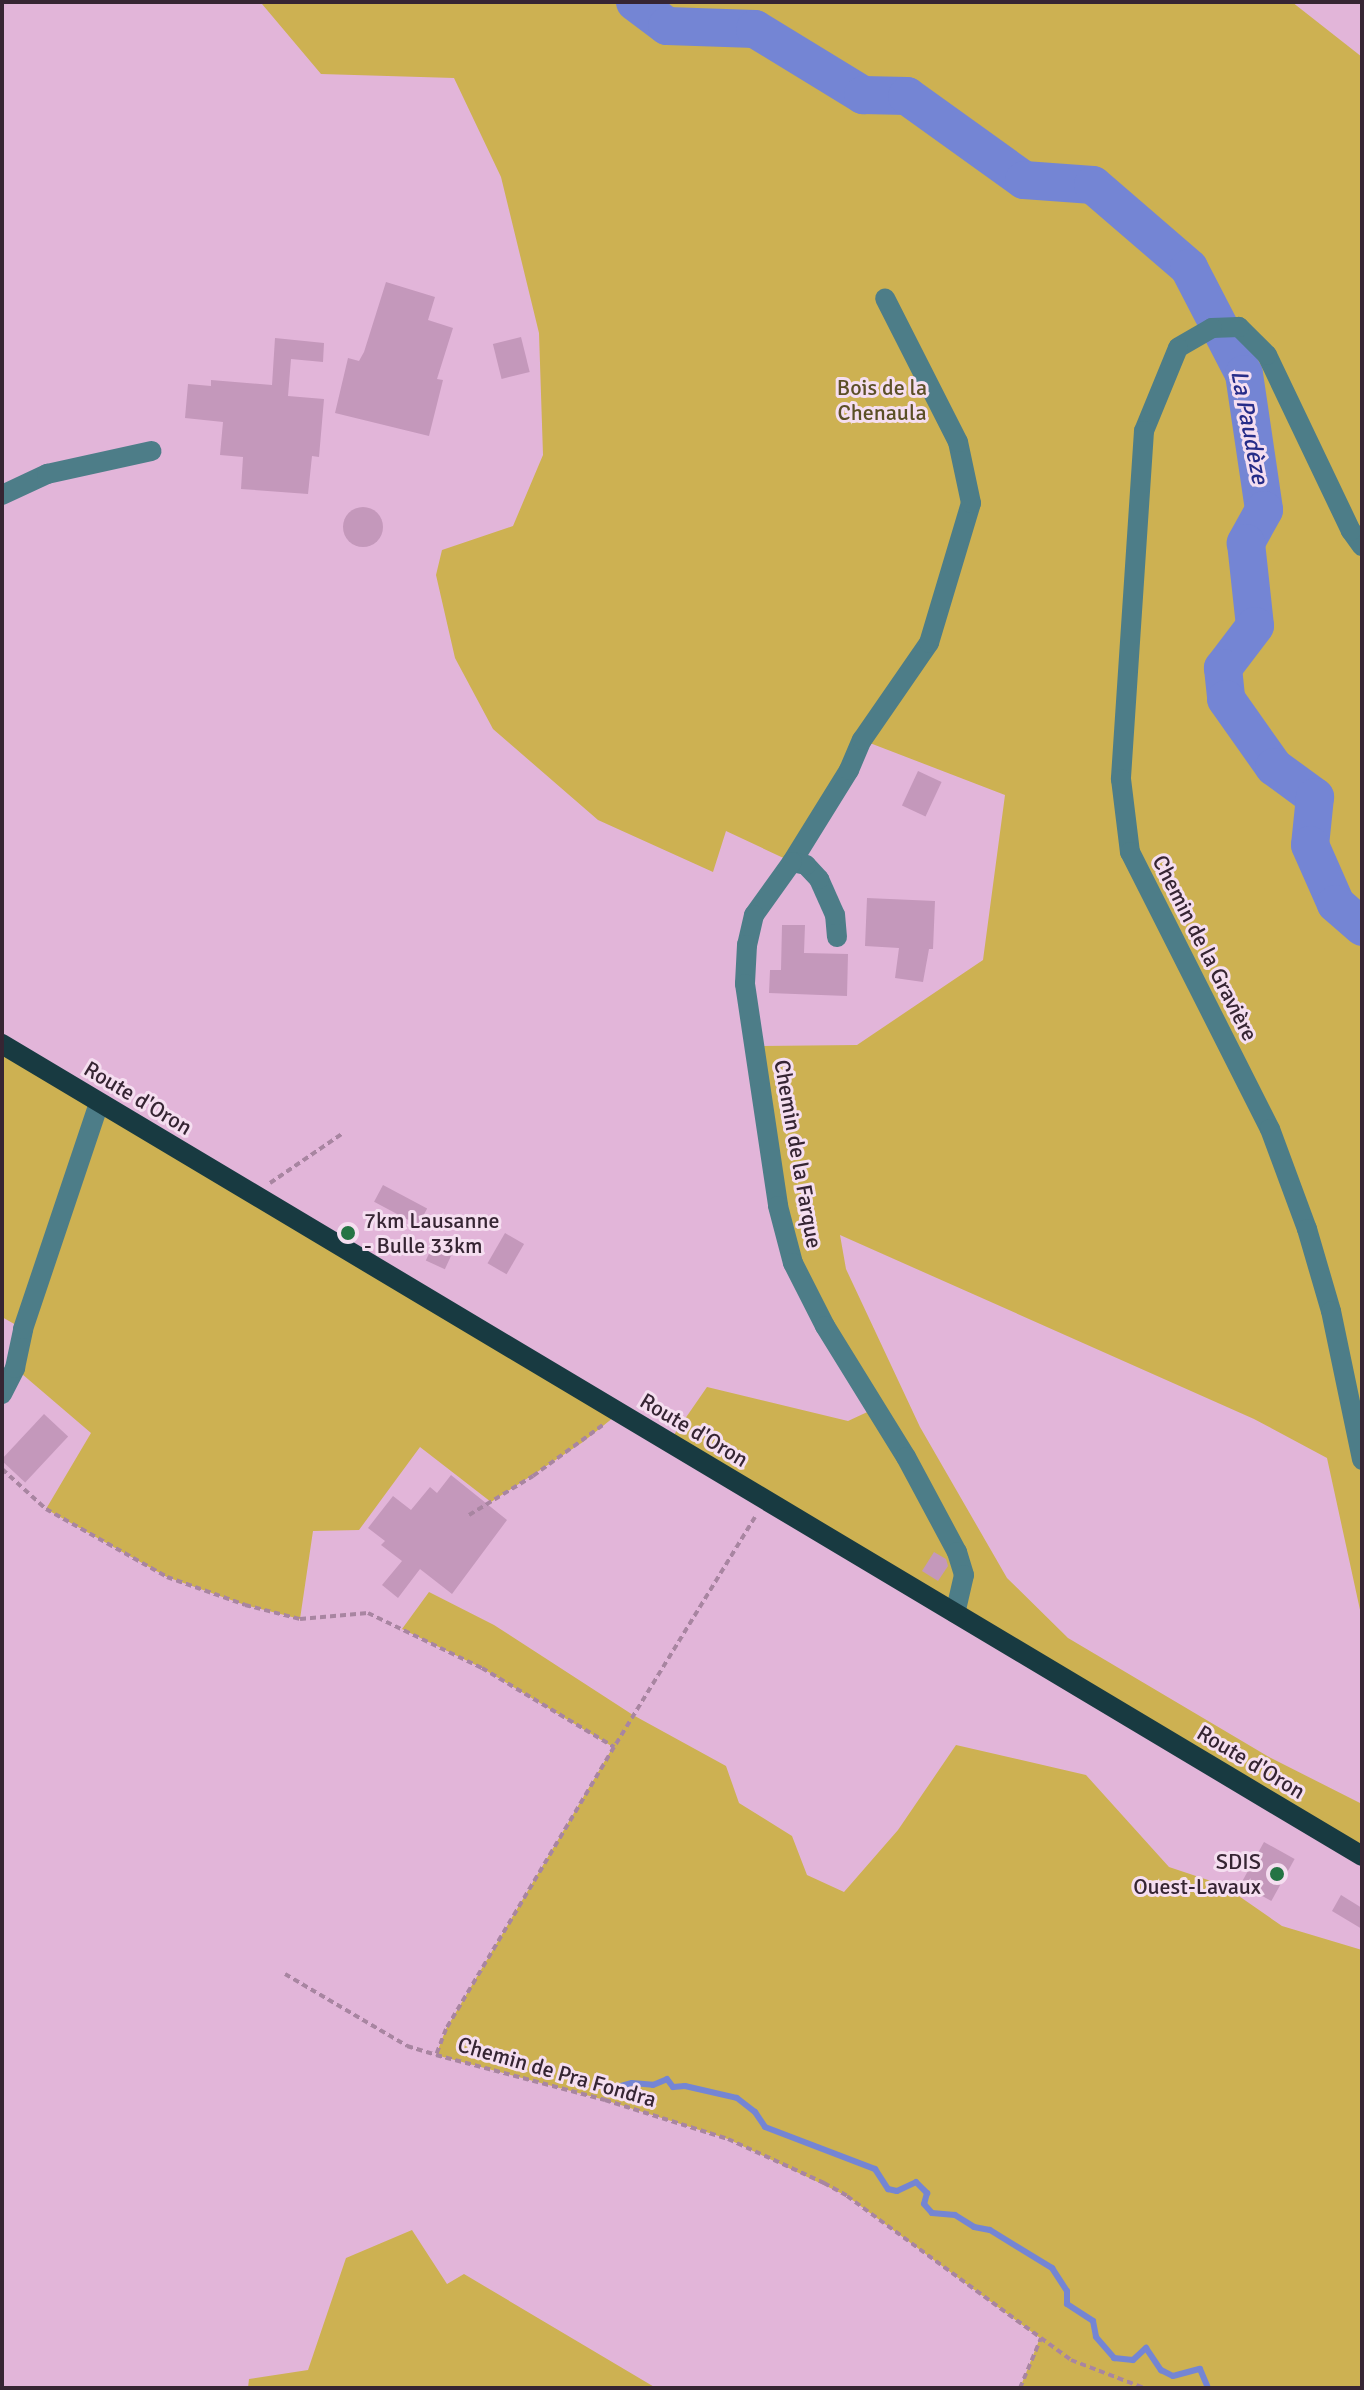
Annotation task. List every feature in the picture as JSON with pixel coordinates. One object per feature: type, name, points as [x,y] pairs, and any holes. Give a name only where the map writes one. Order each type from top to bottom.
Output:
[{"type":"main road","name":"Route d'Oron","points":[[2,1044],[1362,1856]]},
{"type":"street","name":"Chemin de la Farque","points":[[885,298],[958,442],[971,503],[929,643],[862,740],[849,770],[792,862],[754,915],[747,945],[745,984],[784,1233],[793,1263],[825,1326],[906,1457],[957,1552],[964,1575],[955,1613]]},
{"type":"street","name":"Chemin de la Gravière","points":[[1362,546],[1351,531],[1267,355],[1239,327],[1212,328],[1178,348],[1144,431],[1121,779],[1130,852],[1270,1129],[1307,1229],[1331,1311],[1362,1460]]},
{"type":"street","points":[[2,495],[47,474],[152,451]]},
{"type":"street","points":[[792,862],[806,865],[819,879],[835,915],[837,937]]},
{"type":"street","points":[[2,1394],[15,1368],[10,1342],[99,1103]]},
{"type":"path","points":[[256,1195],[280,1174],[343,1133]]},
{"type":"path","points":[[469,1515],[533,1476],[619,1413]]},
{"type":"path","points":[[2,1469],[46,1509],[167,1577],[245,1605],[300,1619],[368,1613],[482,1668],[614,1747]]},
{"type":"path","name":"Chemin de Pra Fondra","points":[[766,1500],[446,2029],[436,2055],[605,2100],[728,2139],[824,2183],[847,2196],[1071,2360],[1144,2388]]},
{"type":"path","points":[[285,1974],[407,2046],[436,2055]]},
{"type":"path","points":[[1020,2388],[1041,2338]]},
{"type":"green space","name":"Bois de la Chenaula","points":[[183,2],[1292,2],[1362,57],[1362,1619],[1327,1458],[1254,1419],[840,1235],[846,1269],[920,1427],[1007,1578],[1068,1638],[1269,1757],[1362,1804],[1362,1856],[669,1442],[707,1387],[848,1421],[876,1408],[793,1263],[755,1046],[857,1045],[983,960],[1005,795],[862,740],[792,862],[726,831],[713,872],[598,820],[493,729],[455,658],[436,575],[442,550],[513,526],[543,455],[539,333],[501,177],[454,78],[321,74],[262,4]]},
{"type":"green space","points":[[2,1044],[619,1413],[583,1442],[491,1502],[420,1447],[359,1530],[313,1531],[300,1619],[245,1605],[167,1577],[46,1509],[91,1433],[15,1368],[23,1329],[2,1317]]},
{"type":"green space","points":[[429,1592],[494,1625],[633,1715],[726,1766],[739,1803],[792,1836],[807,1875],[844,1892],[898,1830],[956,1745],[1086,1775],[1169,1867],[1223,1885],[1282,1926],[1362,1950],[1362,2388],[1020,2388],[1040,2338],[847,2196],[728,2139],[605,2100],[436,2055],[446,2029],[613,1747],[482,1668],[402,1629]]},
{"type":"green space","points":[[412,2230],[447,2284],[464,2274],[656,2388],[248,2388],[249,2379],[308,2370],[346,2258]]},
{"type":"building","points":[[386,282],[435,297],[428,320],[453,328],[437,379],[443,380],[429,436],[335,413],[348,358],[359,361],[364,352]]},
{"type":"building","points":[[521,337],[530,372],[502,379],[493,344]]},
{"type":"building","points":[[275,338],[324,343],[323,362],[291,359],[288,396],[324,399],[319,457],[312,456],[308,494],[241,489],[243,457],[220,455],[223,422],[185,418],[188,384],[211,386],[211,380],[272,385]]},
{"type":"building","points":[[363,507],[377,513],[383,527],[377,541],[363,547],[349,541],[343,527],[349,513]]},
{"type":"building","points":[[918,771],[942,782],[926,816],[902,805]]},
{"type":"building","points":[[867,898],[935,901],[933,949],[929,949],[923,982],[895,978],[899,948],[865,946]]},
{"type":"building","points":[[782,925],[805,925],[804,953],[848,954],[847,996],[769,993],[770,970],[781,970]]},
{"type":"building","points":[[383,1185],[427,1208],[418,1225],[374,1202]]},
{"type":"building","points":[[505,1233],[524,1244],[507,1274],[488,1263]]},
{"type":"building","points":[[433,1245],[452,1254],[445,1269],[426,1260]]},
{"type":"building","points":[[44,1414],[68,1437],[25,1483],[2,1459]]},
{"type":"building","points":[[451,1475],[507,1520],[452,1594],[420,1569],[398,1598],[382,1585],[402,1561],[381,1545],[385,1541],[368,1528],[393,1496],[411,1510],[430,1487],[437,1493]]},
{"type":"building","points":[[934,1552],[946,1559],[948,1566],[938,1581],[922,1571]]},
{"type":"building","points":[[1264,1842],[1295,1859],[1271,1901],[1241,1884]]},
{"type":"building","points":[[1341,1895],[1362,1908],[1362,1929],[1332,1911]]},
{"type":"waterway","name":"La Paudèze","points":[[635,2],[667,26],[755,29],[863,95],[907,96],[1024,180],[1093,185],[1189,268],[1244,374],[1264,510],[1246,543],[1255,626],[1223,668],[1226,699],[1274,767],[1315,797],[1310,845],[1336,904],[1362,927]]},
{"type":"waterway","points":[[606,2090],[632,2083],[653,2085],[667,2079],[673,2087],[685,2086],[737,2098],[755,2112],[765,2127],[875,2169],[888,2189],[897,2191],[916,2182],[927,2193],[924,2204],[932,2213],[955,2215],[974,2227],[990,2230],[1052,2268],[1067,2291],[1067,2304],[1093,2321],[1096,2337],[1114,2358],[1133,2360],[1146,2348],[1161,2370],[1173,2376],[1200,2369],[1208,2388]]},
{"type":"place","name":"7km Lausanne - Bulle 33km","points":[[348,1233]]},
{"type":"place","name":"SDIS Ouest-Lavaux","points":[[1277,1874]]}]
